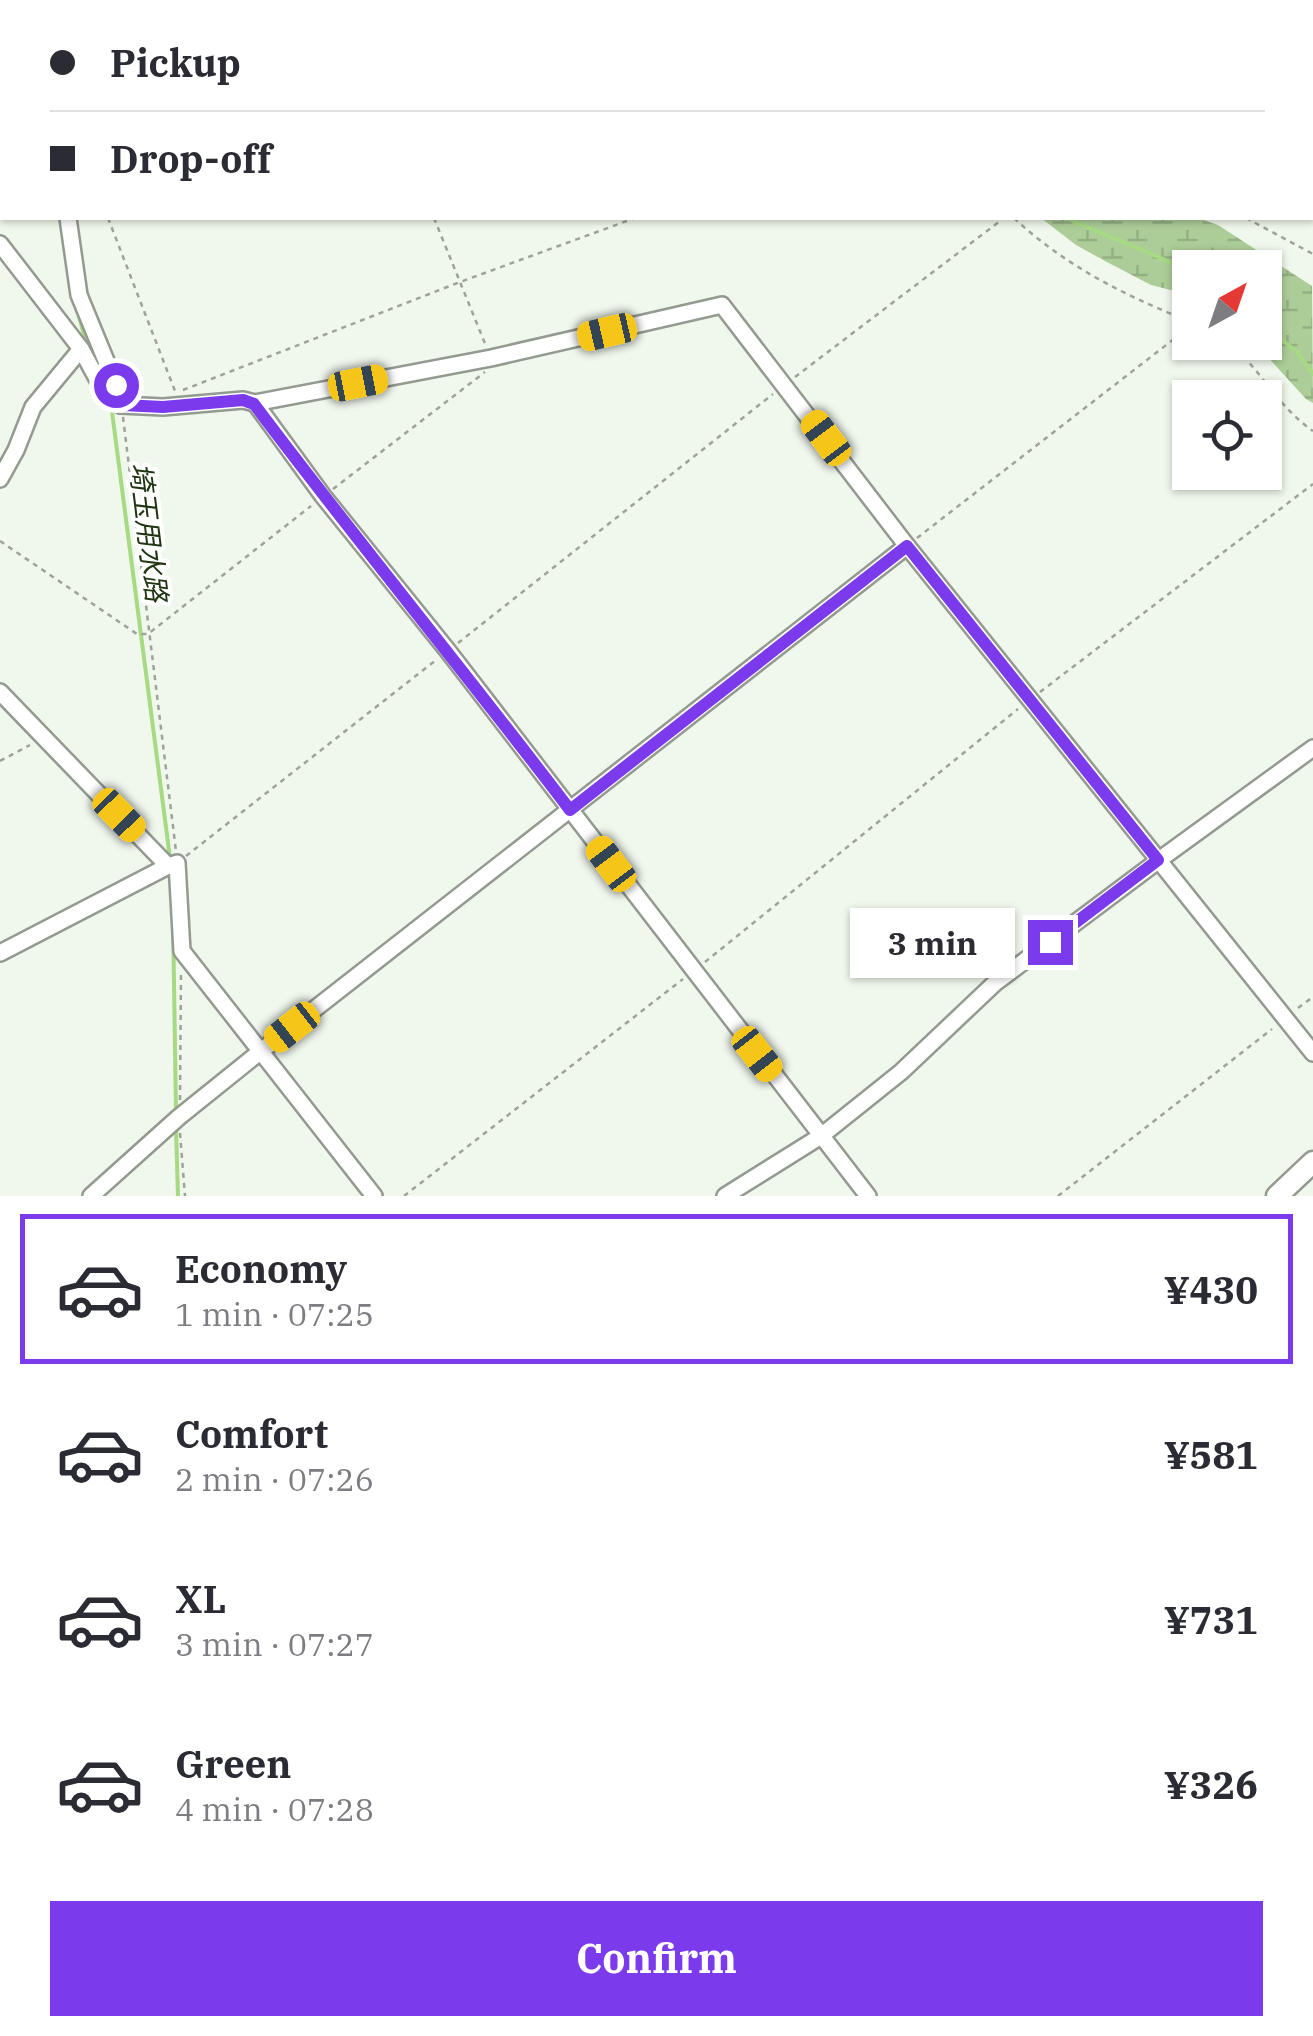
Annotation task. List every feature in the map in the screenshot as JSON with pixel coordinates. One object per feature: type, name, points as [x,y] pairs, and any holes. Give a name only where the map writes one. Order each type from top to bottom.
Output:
[{"type":"main road","points":[[1277,1196],[1313,1162]]},
{"type":"street","points":[[68,220],[80,295],[122,405]]},
{"type":"street","points":[[0,244],[80,349],[107,396],[122,405],[163,407],[243,400],[254,404],[491,358],[722,306],[907,546],[1313,1054]]},
{"type":"street","points":[[0,479],[33,407],[80,349]]},
{"type":"street","points":[[254,404],[868,1196]]},
{"type":"street","points":[[91,1196],[261,1051],[907,546]]},
{"type":"street","points":[[0,692],[173,865],[182,951],[374,1196]]},
{"type":"street","points":[[725,1196],[821,1136],[902,1072],[995,983],[1313,748]]},
{"type":"street","points":[[0,953],[173,865]]},
{"type":"path","points":[[109,220],[175,393],[630,220]]},
{"type":"path","points":[[144,634],[483,375],[491,358],[435,220]]},
{"type":"path","points":[[173,865],[1001,220]]},
{"type":"path","points":[[1016,220],[1051,248],[1117,290],[1172,314]]},
{"type":"path","points":[[1250,220],[1313,254]]},
{"type":"path","points":[[907,546],[1172,341]]},
{"type":"path","points":[[1247,360],[1290,412],[1313,431]]},
{"type":"path","points":[[122,405],[144,634],[173,865]]},
{"type":"path","points":[[404,1196],[693,971],[1029,700],[1313,484]]},
{"type":"path","points":[[0,540],[144,634]]},
{"type":"path","points":[[0,761],[44,738]]},
{"type":"path","points":[[182,951],[177,1120],[185,1196]]},
{"type":"path","points":[[1058,1196],[1313,997]]},
{"type":"green space","points":[[1044,220],[1204,220],[1257,250],[1172,250],[1172,290],[1151,285],[1076,245]]},
{"type":"green space","points":[[1282,267],[1312,286],[1313,403],[1270,360],[1282,360]]},
{"type":"waterway","points":[[1072,220],[1172,263]]},
{"type":"waterway","name":"埼玉用水路","points":[[76,306],[97,363]]},
{"type":"waterway","points":[[1282,340],[1313,374]]},
{"type":"waterway","name":"埼玉用水路","points":[[111,404],[170,858]]},
{"type":"waterway","name":"埼玉用水路","points":[[173,918],[176,1113]]},
{"type":"waterway","name":"埼玉用水路","points":[[176,1128],[178,1196]]},
{"type":"route","points":[[116,385],[122,405],[163,407],[243,400],[254,404],[570,810],[907,546],[1158,860],[1050,942]]}]
